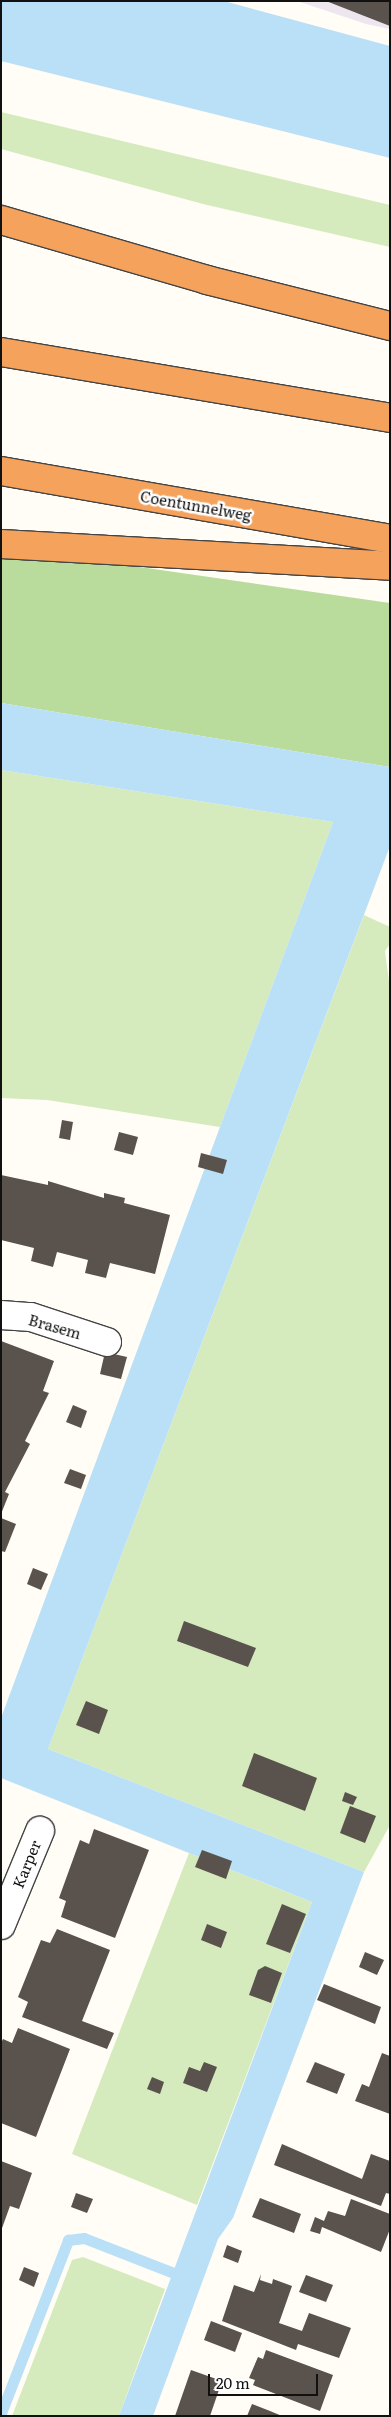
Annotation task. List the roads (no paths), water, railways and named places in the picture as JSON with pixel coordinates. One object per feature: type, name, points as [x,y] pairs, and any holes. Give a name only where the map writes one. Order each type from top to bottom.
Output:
[{"type":"highway","points":[[1,220],[207,280],[390,326]]},
{"type":"highway","points":[[1,352],[390,418]]},
{"type":"highway","name":"Coentunnelweg","points":[[1,471],[390,538]]},
{"type":"highway","points":[[1,544],[390,566]]},
{"type":"street","name":"Brasem","points":[[1,1315],[31,1317],[107,1342]]},
{"type":"street","name":"Karper","points":[[1,1925],[40,1830]]},
{"type":"water","points":[[1,1],[224,1],[390,46],[390,158],[1,61]]},
{"type":"water","points":[[1,703],[390,767],[390,846],[48,1749],[364,1872],[233,2218],[218,2239],[153,2416],[119,2416],[312,1902],[1,1778],[1,1718],[333,822],[1,770]]},
{"type":"waterway","points":[[1,2413],[68,2240],[84,2238],[184,2277]]}]
